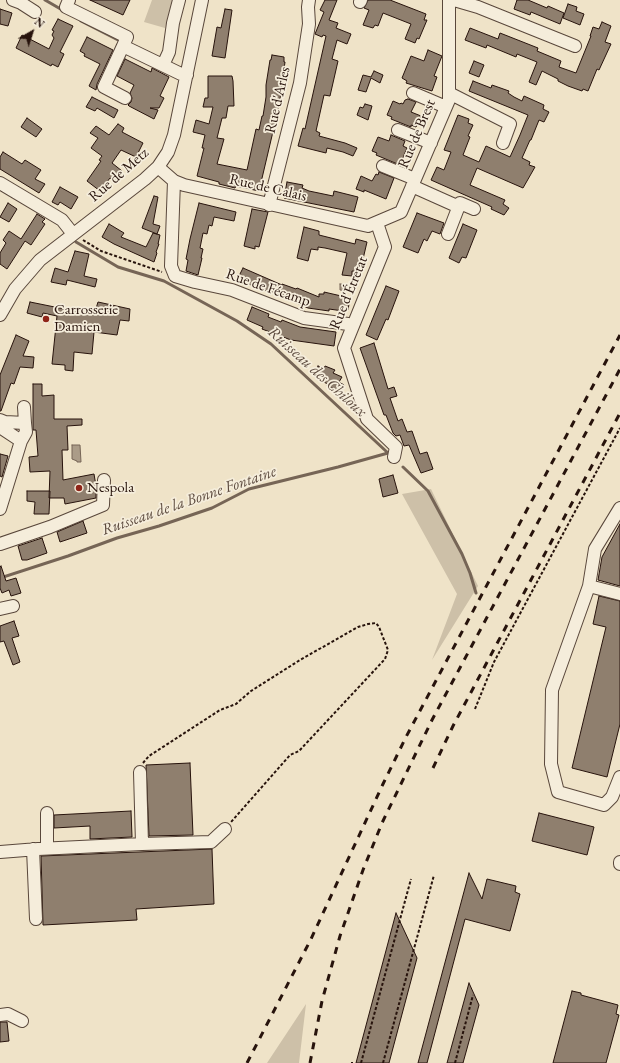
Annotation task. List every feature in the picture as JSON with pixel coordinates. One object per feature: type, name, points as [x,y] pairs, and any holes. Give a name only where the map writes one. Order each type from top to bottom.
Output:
[{"type":"street","points":[[13,0],[35,12]]},
{"type":"street","points":[[69,0],[66,7],[128,37],[104,87],[125,98]]},
{"type":"street","points":[[163,65],[169,52],[173,23],[179,0]]},
{"type":"street","name":"Rue de Metz","points":[[0,315],[15,289],[26,274],[40,260],[158,167],[168,152],[174,135],[202,0]]},
{"type":"street","name":"Rue d'Arles","points":[[269,205],[300,83],[309,24],[309,0]]},
{"type":"street","name":"Rue de Brest","points":[[377,223],[401,212],[449,100],[449,0]]},
{"type":"street","points":[[454,0],[479,4],[574,46]]},
{"type":"street","points":[[123,46],[181,74],[187,75]]},
{"type":"street","points":[[414,93],[446,107]]},
{"type":"street","name":"Rue de Brest","points":[[449,93],[510,124],[503,143]]},
{"type":"street","points":[[398,130],[431,143]]},
{"type":"street","points":[[383,166],[414,182]]},
{"type":"street","name":"Rue de Calais","points":[[158,167],[174,181],[184,185],[368,226],[377,223]]},
{"type":"street","points":[[174,181],[171,266],[175,276]]},
{"type":"street","name":"Rue de Brest","points":[[414,182],[459,207],[460,203],[474,209]]},
{"type":"street","points":[[0,183],[62,220],[73,234]]},
{"type":"street","points":[[448,234],[459,207]]},
{"type":"street","name":"Rue d'Étretat","points":[[377,223],[385,247],[344,348],[367,419],[396,447],[394,457]]},
{"type":"street","name":"Rue de Fécamp","points":[[175,276],[194,282],[232,290],[304,318],[348,324],[352,326]]},
{"type":"street","points":[[0,508],[21,441],[26,432],[24,407]]},
{"type":"street","points":[[0,420],[5,422],[25,423]]},
{"type":"street","points":[[0,428],[21,441]]},
{"type":"street","points":[[0,544],[50,527],[103,505],[104,480]]},
{"type":"street","points":[[620,508],[595,550],[589,586],[552,690],[551,764],[558,792],[604,805],[612,797],[620,777]]},
{"type":"street","points":[[589,586],[620,594]]},
{"type":"street","points":[[0,610],[13,606]]},
{"type":"street","points":[[140,772],[142,844]]},
{"type":"street","points":[[47,813],[47,848]]},
{"type":"street","points":[[0,852],[47,848],[210,842],[225,829]]},
{"type":"street","points":[[33,849],[36,919]]},
{"type":"street","points":[[0,1015],[8,1014],[22,1021]]},
{"type":"path","points":[[73,234],[101,251],[175,276]]},
{"type":"path","points":[[474,709],[494,662],[620,428]]},
{"type":"path","points":[[140,772],[143,763],[149,756],[220,710],[236,704],[257,687],[300,660],[352,631],[368,624],[376,623],[380,627],[388,650],[385,659],[299,751],[290,755],[225,829]]},
{"type":"path","points":[[383,1063],[434,875]]},
{"type":"path","points":[[361,1063],[411,880]]},
{"type":"path","points":[[455,1063],[473,995]]},
{"type":"shaded area","points":[[152,0],[172,0],[165,28],[144,22]]},
{"type":"shaded area","points":[[340,284],[354,285],[353,292],[340,290]]},
{"type":"shaded area","points":[[72,445],[80,445],[81,462],[77,462],[72,459]]},
{"type":"shaded area","points":[[431,489],[478,586],[432,660],[457,594],[402,494]]},
{"type":"shaded area","points":[[306,1004],[299,1063],[267,1063]]},
{"type":"building","points":[[90,0],[130,0],[123,15]]},
{"type":"building","points":[[325,0],[337,0],[329,20],[338,23],[336,28],[351,34],[347,44],[337,40],[332,59],[338,61],[330,96],[324,95],[316,131],[320,133],[319,136],[357,148],[353,156],[327,148],[326,153],[298,146],[303,128],[305,129],[326,36],[323,35],[322,37],[315,34],[324,12],[320,10]]},
{"type":"building","points":[[368,0],[390,0],[426,14],[424,20],[427,20],[419,39],[417,38],[415,43],[405,39],[411,24],[383,13],[378,26],[375,25],[373,28],[363,25],[369,10],[364,8]]},
{"type":"building","points":[[517,0],[528,0],[564,13],[560,24],[531,12],[530,15],[514,9]]},
{"type":"building","points":[[568,4],[577,7],[576,11],[584,14],[580,25],[563,18]]},
{"type":"building","points":[[0,9],[12,13],[8,26],[0,24]]},
{"type":"building","points":[[225,9],[232,10],[225,58],[212,56],[217,27],[221,28]]},
{"type":"building","points":[[58,19],[73,26],[60,52],[64,54],[58,67],[52,64],[51,66],[16,48],[22,35],[49,49],[54,38],[52,35],[54,31],[52,30]]},
{"type":"building","points":[[602,22],[611,26],[605,42],[611,44],[599,70],[597,69],[588,91],[583,89],[582,91],[568,86],[542,71],[536,85],[529,82],[537,62],[517,54],[516,57],[487,45],[486,48],[465,40],[470,28],[498,39],[500,33],[538,48],[537,51],[561,61],[559,67],[576,73],[591,36],[593,27],[599,29]]},
{"type":"building","points":[[87,37],[113,50],[97,84],[96,90],[89,86],[100,64],[84,56],[85,54],[80,51]]},
{"type":"building","points":[[428,50],[442,56],[434,76],[437,77],[432,91],[406,83],[407,81],[402,78],[411,56],[424,61]]},
{"type":"building","points":[[272,55],[284,57],[285,62],[279,106],[259,191],[236,186],[235,188],[197,176],[204,148],[202,148],[205,135],[193,132],[196,120],[209,124],[213,107],[203,107],[205,98],[208,98],[208,76],[232,76],[233,81],[234,106],[228,106],[226,118],[222,118],[217,138],[224,139],[217,164],[247,170],[256,129],[259,130],[263,116],[266,85]]},
{"type":"building","points":[[125,59],[151,72],[152,68],[169,77],[160,96],[164,98],[159,108],[150,108],[158,110],[154,119],[128,105],[131,102],[132,98],[130,93],[134,85],[117,76]]},
{"type":"building","points":[[474,61],[484,65],[479,77],[469,73]]},
{"type":"building","points":[[374,71],[383,75],[380,83],[371,78],[366,92],[358,90],[363,75],[371,77]]},
{"type":"building","points":[[473,81],[491,88],[492,85],[509,91],[508,93],[522,101],[524,96],[544,105],[543,109],[549,112],[544,122],[539,120],[522,158],[530,162],[529,165],[535,167],[523,188],[477,168],[470,185],[505,200],[503,204],[509,208],[504,215],[491,209],[492,207],[431,180],[437,167],[444,170],[451,152],[444,150],[458,115],[469,119],[468,123],[473,125],[468,136],[470,137],[463,155],[479,162],[486,146],[510,157],[520,135],[528,115],[469,91]]},
{"type":"building","points":[[92,97],[118,110],[114,118],[97,108],[95,111],[86,107]]},
{"type":"building","points":[[408,99],[416,102],[411,112],[421,116],[416,127],[411,125],[411,127],[391,119],[392,117],[387,115],[393,101],[403,104],[405,100]]},
{"type":"building","points":[[365,104],[372,106],[368,120],[357,115],[360,107],[363,108]]},
{"type":"building","points":[[27,118],[42,129],[36,137],[21,127]]},
{"type":"building","points":[[118,124],[124,128],[122,132],[143,143],[136,157],[121,150],[112,163],[122,171],[114,181],[110,178],[100,191],[87,181],[101,161],[99,160],[102,156],[91,148],[98,138],[90,133],[96,126],[109,135]]},
{"type":"building","points":[[391,135],[405,141],[403,146],[407,148],[400,165],[376,155],[377,153],[372,151],[378,137],[389,141]]},
{"type":"building","points":[[3,152],[22,164],[25,160],[41,170],[35,179],[45,184],[39,193],[0,169],[0,157]]},
{"type":"building","points":[[379,172],[394,178],[386,199],[364,190],[364,192],[356,189],[361,176],[372,181]]},
{"type":"building","points":[[287,182],[303,185],[302,188],[309,191],[333,196],[334,191],[358,197],[354,212],[284,198]]},
{"type":"building","points":[[60,187],[78,197],[71,209],[60,202],[58,205],[52,202]]},
{"type":"building","points":[[154,196],[158,197],[153,224],[160,226],[157,234],[142,228]]},
{"type":"building","points":[[8,203],[17,209],[9,222],[0,217]]},
{"type":"building","points":[[199,203],[236,212],[234,221],[214,217],[212,226],[209,225],[207,234],[203,233],[200,248],[203,249],[202,258],[198,275],[186,271],[188,260],[186,259]]},
{"type":"building","points":[[252,209],[268,212],[259,247],[255,246],[255,249],[244,246]]},
{"type":"building","points":[[417,213],[444,223],[440,234],[432,231],[427,241],[424,239],[418,253],[403,247]]},
{"type":"building","points":[[37,214],[45,219],[42,222],[45,224],[31,245],[25,241],[7,269],[0,264],[0,253],[6,243],[3,240],[9,231],[21,239]]},
{"type":"building","points":[[109,224],[124,233],[121,237],[146,247],[153,233],[160,235],[154,262],[102,237]]},
{"type":"building","points":[[463,224],[477,230],[466,258],[462,257],[459,263],[449,258]]},
{"type":"building","points":[[304,227],[319,231],[319,235],[355,244],[356,239],[367,242],[360,272],[352,271],[352,276],[342,275],[347,253],[325,248],[318,247],[318,250],[311,249],[308,261],[297,258]]},
{"type":"building","points":[[75,251],[89,254],[84,276],[97,279],[95,287],[67,280],[66,285],[51,282],[55,268],[68,272]]},
{"type":"building","points":[[243,268],[282,285],[297,288],[319,297],[319,294],[324,294],[324,292],[350,298],[348,310],[344,309],[343,311],[329,309],[329,311],[308,308],[270,291],[269,292],[246,283],[238,278]]},
{"type":"building","points":[[386,286],[399,291],[388,320],[386,319],[377,340],[366,335]]},
{"type":"building","points":[[30,302],[94,315],[98,302],[130,309],[129,321],[120,320],[117,335],[94,332],[92,354],[74,352],[73,371],[65,370],[65,365],[52,364],[57,316],[43,313],[42,317],[27,313]]},
{"type":"building","points":[[252,307],[269,314],[268,317],[281,322],[282,320],[300,327],[336,332],[334,346],[291,340],[262,329],[263,327],[247,320]]},
{"type":"building","points":[[16,335],[29,341],[23,356],[34,357],[33,368],[20,367],[14,384],[11,383],[0,411],[0,375]]},
{"type":"building","points":[[374,343],[388,389],[394,387],[397,396],[390,398],[398,421],[402,419],[407,432],[412,431],[420,454],[427,452],[433,469],[421,473],[409,445],[404,446],[400,435],[396,436],[393,433],[386,415],[384,415],[360,348]]},
{"type":"building","points":[[318,366],[324,369],[325,366],[335,370],[333,373],[342,377],[339,382],[344,385],[341,392],[327,386],[328,384],[314,376]]},
{"type":"building","points":[[33,384],[42,384],[42,396],[54,395],[54,419],[82,419],[82,425],[67,426],[68,450],[62,450],[63,480],[94,474],[96,498],[65,504],[64,498],[49,498],[50,471],[30,472],[29,457],[38,456],[36,430],[33,430]]},
{"type":"building","points":[[0,454],[8,456],[2,477],[0,476]]},
{"type":"building","points":[[393,475],[398,493],[383,497],[379,479]]},
{"type":"building","points":[[27,491],[50,491],[49,514],[34,514],[35,502],[27,501]]},
{"type":"building","points":[[83,521],[87,533],[60,542],[57,532]]},
{"type":"building","points":[[620,524],[620,586],[598,580],[602,557]]},
{"type":"building","points":[[42,538],[47,553],[27,560],[22,560],[18,546]]},
{"type":"building","points":[[1,566],[6,581],[16,578],[21,593],[11,596],[9,590],[2,593],[0,588]]},
{"type":"building","points":[[599,596],[620,601],[620,724],[607,777],[572,768],[606,627],[593,624]]},
{"type":"building","points":[[14,621],[19,636],[12,638],[20,662],[13,665],[4,641],[0,642],[0,626]]},
{"type":"building","points":[[190,763],[193,835],[149,836],[146,765]]},
{"type":"building","points":[[131,811],[132,837],[90,839],[90,826],[54,828],[54,815]]},
{"type":"building","points":[[539,813],[594,827],[587,855],[532,841]]},
{"type":"building","points":[[212,849],[214,904],[136,909],[137,920],[43,925],[41,856]]},
{"type":"building","points":[[469,873],[482,899],[487,879],[516,886],[515,892],[520,894],[510,931],[465,919],[427,1063],[418,1063]]},
{"type":"building","points":[[396,913],[417,958],[389,1063],[356,1063]]},
{"type":"building","points":[[469,983],[479,1005],[463,1063],[447,1063]]},
{"type":"building","points":[[572,991],[581,993],[581,995],[618,1005],[616,1014],[619,1015],[606,1063],[553,1063]]},
{"type":"building","points":[[0,1022],[7,1022],[9,1041],[0,1042]]},
{"type":"waterway","name":"Ruisseau des Chiloux","points":[[45,0],[64,11]]},
{"type":"waterway","name":"Ruisseau des Chiloux","points":[[81,21],[122,42]]},
{"type":"waterway","name":"Ruisseau des Chiloux","points":[[76,242],[118,267],[164,281],[237,321],[271,344],[388,453]]},
{"type":"waterway","name":"Ruisseau de la Bonne Fontaine","points":[[0,578],[117,538],[159,526],[212,508],[249,489],[388,453]]},
{"type":"waterway","name":"Ruisseau de la Bonne Fontaine","points":[[403,467],[428,491],[462,554],[476,593]]},
{"type":"railway","points":[[247,1063],[311,939],[406,737],[620,335]]},
{"type":"railway","points":[[310,1063],[322,1001],[340,936],[363,870],[382,823],[432,720],[620,369]]},
{"type":"railway","points":[[433,768],[453,726],[620,413]]},
{"type":"place","name":"Carrosserie Damien","points":[[46,319]]},
{"type":"place","name":"Nespola","points":[[79,488]]}]
